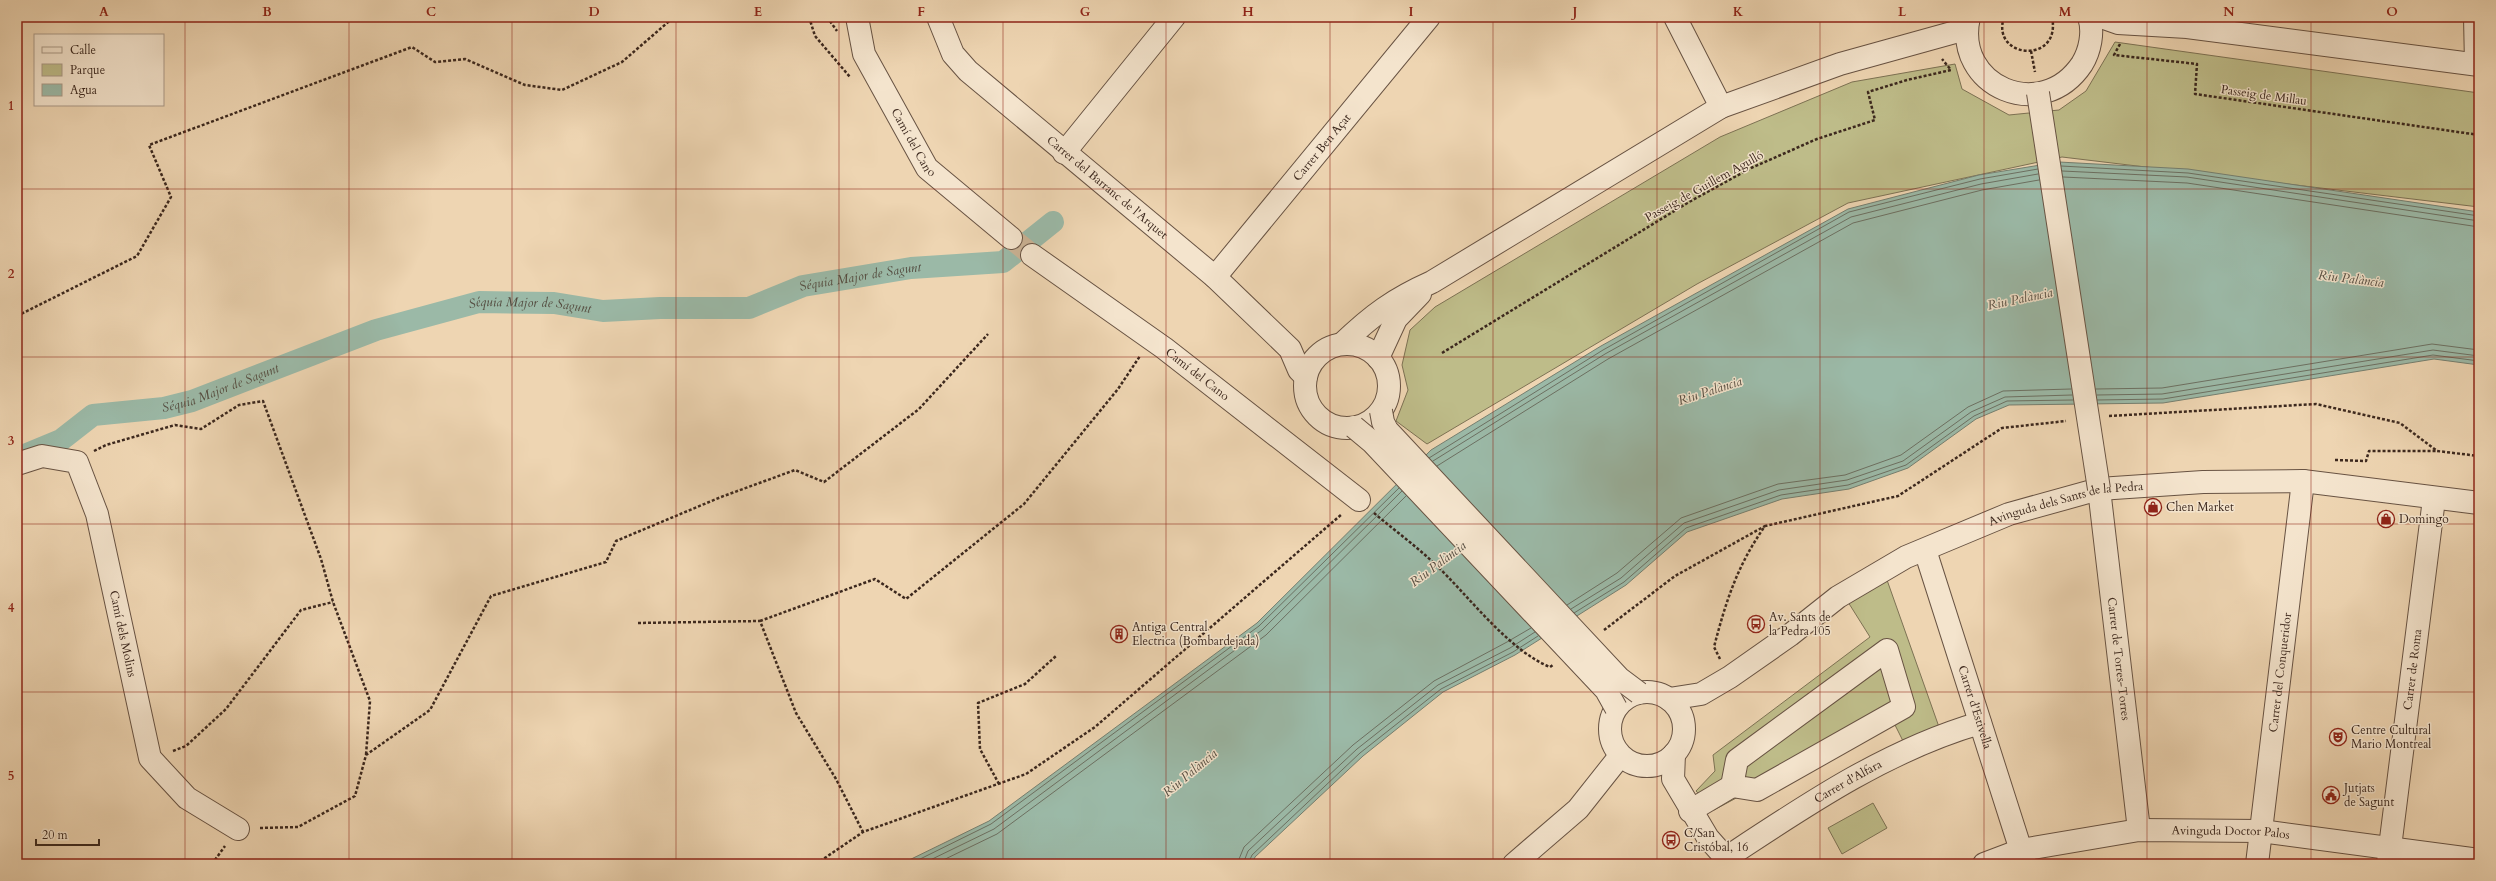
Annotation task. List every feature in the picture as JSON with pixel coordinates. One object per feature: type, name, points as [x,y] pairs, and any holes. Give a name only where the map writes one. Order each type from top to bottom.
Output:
[{"type":"street","name":"Camí del Cano","points":[[857,17],[864,54],[927,168],[1011,238]]},
{"type":"street","name":"Carrer del Barranc de l'Arquet","points":[[938,17],[953,54],[968,71],[1064,153],[1215,277],[1290,349],[1298,370],[1306,377]]},
{"type":"street","points":[[1064,153],[1174,17]]},
{"type":"street","name":"Carrer Ben Açat","points":[[1215,277],[1429,17]]},
{"type":"street","points":[[1674,17],[1721,107]]},
{"type":"street","points":[[1342,344],[1356,345],[1368,349],[1378,358],[1389,378],[1387,401],[1381,411],[1369,422],[1354,427],[1334,426],[1317,415],[1307,398],[1306,377],[1311,364],[1321,353],[1342,344],[1373,316],[1399,297],[1432,282],[1721,107],[1840,64],[1928,41],[1967,23],[1971,56],[1977,69],[1999,88],[2027,96],[2055,90],[2073,77],[2086,57],[2090,40],[2089,17]]},
{"type":"street","points":[[2090,40],[2117,21],[2187,26],[2478,65],[2475,17]]},
{"type":"street","points":[[1928,41],[1971,56]]},
{"type":"street","name":"Carrer de Torres-Torres","points":[[2038,93],[2099,489],[2139,830]]},
{"type":"street","name":"Camí del Cano","points":[[1032,256],[1152,339],[1359,500]]},
{"type":"street","points":[[1378,358],[1396,319],[1432,282]]},
{"type":"street","points":[[1290,349],[1321,353]]},
{"type":"street","points":[[1381,411],[1383,422],[1387,430],[1619,678],[1639,693]]},
{"type":"street","points":[[1354,427],[1377,448],[1606,690],[1616,708]]},
{"type":"street","points":[[17,464],[42,456],[77,462]]},
{"type":"street","name":"Camí dels Molins","points":[[77,462],[97,514],[150,758]]},
{"type":"street","name":"Avinguda dels Sants de la Pedra","points":[[1669,699],[1701,694],[1730,677],[1790,635],[1838,596],[1906,557],[2009,514],[2099,489],[2203,482],[2303,481],[2434,499],[2479,503]]},
{"type":"street","name":"Carrer del Conqueridor","points":[[2258,864],[2303,481]]},
{"type":"street","name":"Carrer de Roma","points":[[2389,857],[2434,499]]},
{"type":"street","name":"Carrer d'Estivella","points":[[1925,550],[2023,857]]},
{"type":"street","points":[[1690,810],[1732,786],[1757,790],[1904,707],[1887,650],[1737,760],[1732,786]]},
{"type":"street","points":[[1673,779],[1629,762],[1620,756],[1613,746],[1609,733],[1610,720],[1616,708],[1626,698],[1639,693],[1655,693],[1669,699],[1683,719],[1684,731]]},
{"type":"street","points":[[1642,766],[1659,764],[1674,754],[1682,742],[1684,731],[1701,694]]},
{"type":"street","points":[[1886,770],[1929,748],[1982,728]]},
{"type":"street","name":"Carrer d'Alfara","points":[[1732,862],[1801,809],[1883,761],[1947,733],[1982,728]]},
{"type":"street","points":[[1674,754],[1673,779],[1690,810],[1712,844],[1732,862],[1815,817]]},
{"type":"street","points":[[1514,864],[1578,809],[1620,756]]},
{"type":"street","points":[[150,758],[187,798],[238,829]]},
{"type":"street","name":"Avinguda Doctor Palos","points":[[1984,864],[2023,857],[2139,830],[2261,831],[2389,857],[2479,860]]},
{"type":"path","points":[[17,316],[137,256],[171,197],[149,145],[412,47],[435,62],[465,59],[525,85],[562,90],[622,62],[674,17]]},
{"type":"path","points":[[2004,17],[2002,30],[2005,38],[2017,50],[2026,52],[2038,49],[2049,41],[2054,25],[2052,17]]},
{"type":"path","name":"Passeig de Millau","points":[[2117,21],[2114,55],[2196,64],[2195,94],[2479,135]]},
{"type":"path","name":"Passeig de Guillem Agulló","points":[[1442,353],[1689,202],[1751,168],[1817,139],[1875,120],[1868,92],[1907,80],[1951,70],[1928,41]]},
{"type":"path","points":[[366,755],[430,710],[491,596],[606,562],[616,541],[721,497],[795,470],[824,482],[919,409],[988,334]]},
{"type":"path","points":[[638,623],[760,621],[875,579],[906,599],[1024,504],[1118,389],[1152,339]]},
{"type":"path","points":[[77,462],[106,445],[175,425],[201,429],[239,405],[263,401],[321,559],[333,602],[370,701],[366,755],[356,796],[298,827],[238,829]]},
{"type":"path","points":[[2102,417],[2141,413],[2316,404],[2400,424],[2437,451]]},
{"type":"path","points":[[1730,677],[1714,647],[1739,568],[1765,526],[1898,496],[2002,428],[2071,420]]},
{"type":"path","points":[[2335,460],[2366,461],[2369,451],[2437,451],[2479,456]]},
{"type":"path","points":[[816,864],[863,832],[1026,774],[1095,727],[1359,500]]},
{"type":"path","points":[[150,758],[186,746],[226,709],[301,610],[333,602]]},
{"type":"path","points":[[760,621],[796,713],[836,779],[863,832]]},
{"type":"path","points":[[999,784],[980,749],[978,703],[1025,684],[1056,656]]},
{"type":"green space","points":[[2115,42],[2479,93],[2479,207],[2062,157],[1848,203],[1697,284],[1427,444],[1396,421],[1408,390],[1402,365],[1410,330],[1435,307],[1720,137],[1852,82],[1955,64],[1962,89],[2009,115],[2059,110],[2086,91]]},
{"type":"green space","points":[[1887,580],[1939,727],[1904,743],[1890,715],[1714,810],[1696,791],[1715,771],[1713,755],[1870,637],[1848,602]]},
{"type":"green space","points":[[1873,803],[1887,828],[1842,854],[1828,828]]},
{"type":"water","name":"Riu Palància","points":[[2059,162],[2188,169],[2479,212],[2479,365],[2434,359],[2163,403],[2009,405],[1976,419],[1908,468],[1849,489],[1782,499],[1687,532],[1626,585],[1515,655],[1443,692],[1363,756],[1255,857],[1252,864],[901,864],[989,821],[1257,623],[1431,450],[1601,346],[1848,209],[1979,175]]},
{"type":"waterway","name":"Séquia Major de Sagunt","points":[[20,457],[61,440],[93,415],[164,408],[192,401],[376,330],[479,302],[554,303],[603,311],[660,308],[749,308],[803,286],[911,268],[1003,262],[1053,222]]},
{"type":"tunnel","points":[[1011,238],[1032,255]]},
{"type":"place","name":"Chen Market","points":[[2153,507]]},
{"type":"place","name":"Domingo","points":[[2386,519]]},
{"type":"place","name":"Av. Sants de la Pedra 105","points":[[1756,624]]},
{"type":"place","name":"Antiga Central Electrica (Bombardejada)","points":[[1119,634]]},
{"type":"place","name":"Centre Cultural Mario Montreal","points":[[2338,737]]},
{"type":"place","name":"Jutjats de Sagunt","points":[[2331,795]]},
{"type":"place","name":"C/San Cristóbal, 16","points":[[1671,840]]}]
